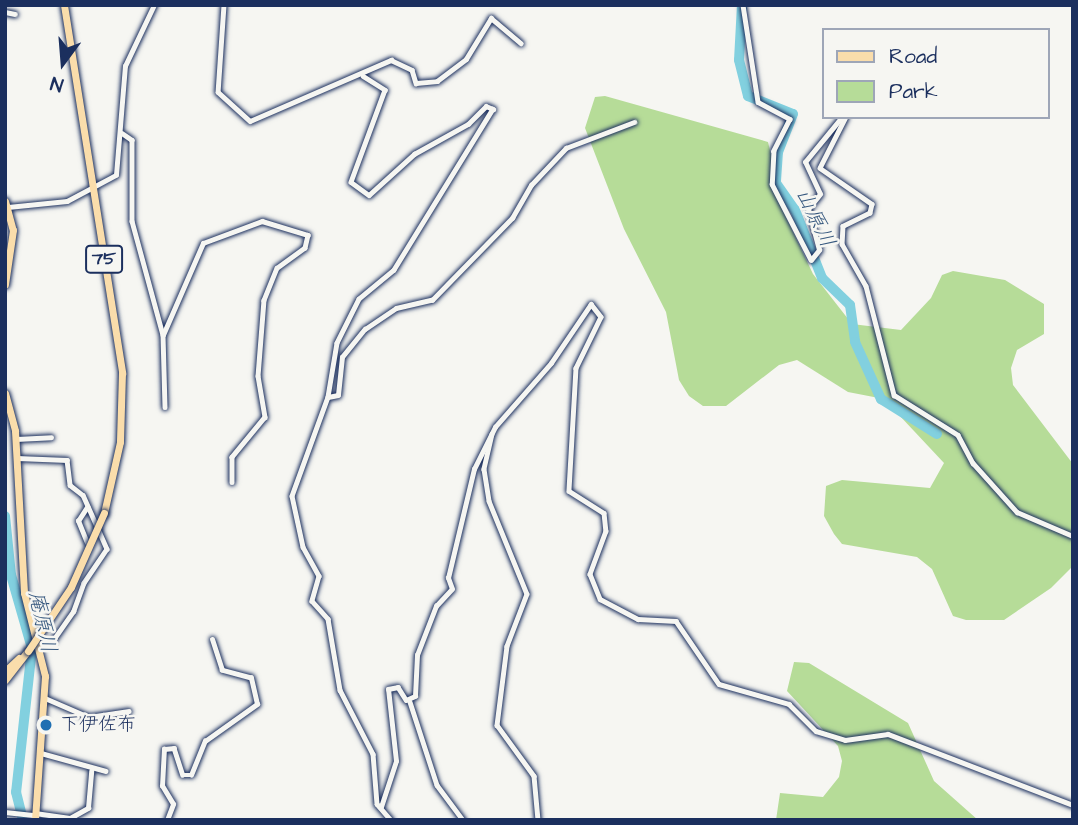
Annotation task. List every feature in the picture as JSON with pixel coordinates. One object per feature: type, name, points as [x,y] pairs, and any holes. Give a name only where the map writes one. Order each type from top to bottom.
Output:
[{"type":"main road","name":"75","points":[[5,680],[71,587],[104,513],[120,442],[122,373],[64,5]]},
{"type":"main road","points":[[5,284],[13,230],[7,204]]},
{"type":"main road","points":[[5,393],[16,439],[24,593],[40,644],[44,697],[35,816]]},
{"type":"main road","name":"75","points":[[5,671],[27,651]]},
{"type":"street","points":[[7,204],[67,201],[92,188],[120,168],[130,46],[154,5]]},
{"type":"street","points":[[224,5],[218,92],[242,118],[258,119],[285,102],[363,76],[391,60],[412,70],[416,83],[437,81],[466,59],[491,18],[521,43]]},
{"type":"street","points":[[743,5],[758,102],[790,119],[774,150],[772,184],[811,260],[819,250],[808,209],[820,194],[805,162],[842,119]]},
{"type":"street","points":[[5,12],[15,14]]},
{"type":"street","points":[[363,76],[385,90],[351,182],[369,195],[414,154],[468,124],[486,106],[494,109],[394,270],[359,299],[337,343],[328,397],[293,505],[319,576],[312,601],[328,619],[340,690],[373,754],[381,807],[391,820]]},
{"type":"street","points":[[843,119],[820,168],[872,204],[870,213],[843,226],[842,244],[866,286],[894,395],[958,435],[973,463],[1017,512],[1073,536]]},
{"type":"street","points":[[328,397],[338,395],[342,356],[365,329],[396,308],[432,300],[512,218],[531,185],[566,148],[634,122]]},
{"type":"street","points":[[122,133],[132,139],[132,221],[163,335],[165,407]]},
{"type":"street","points":[[163,335],[203,243],[262,221],[309,235],[305,248],[277,268],[264,300],[258,376],[265,417],[232,457],[232,482]]},
{"type":"street","points":[[410,701],[430,620],[452,589],[448,578],[469,486],[491,433],[524,387],[551,363],[587,307],[595,305],[601,317],[576,368],[569,412],[569,480],[571,496],[604,513],[606,531],[590,574],[600,599],[638,619],[676,621],[719,684],[789,704],[816,731],[845,740],[888,734],[1073,805]]},
{"type":"street","points":[[491,433],[484,469],[489,501],[527,594],[507,646],[497,725],[534,776],[538,820]]},
{"type":"street","points":[[16,439],[51,437]]},
{"type":"street","points":[[17,458],[66,460],[70,485],[88,506],[107,549],[53,641],[40,644]]},
{"type":"street","points":[[87,543],[78,521],[88,506]]},
{"type":"street","points":[[167,820],[173,804],[162,786],[164,748],[174,748],[183,775],[191,775],[205,741],[257,704],[251,678],[222,670],[212,640]]},
{"type":"street","points":[[381,807],[396,761],[388,689],[398,687],[410,701],[437,785],[463,820]]},
{"type":"street","points":[[44,697],[89,717],[129,711]]},
{"type":"street","points":[[41,752],[90,771],[106,771]]},
{"type":"street","points":[[5,812],[70,818],[88,808],[90,771]]},
{"type":"green space","points":[[605,96],[768,142],[786,217],[813,274],[852,324],[901,330],[931,298],[942,275],[953,271],[1005,280],[1044,304],[1044,334],[1017,350],[1011,368],[1013,385],[1073,464],[1073,566],[1051,588],[1004,620],[966,620],[953,616],[932,569],[917,557],[842,544],[824,516],[826,486],[842,480],[930,488],[944,463],[884,399],[848,392],[797,360],[779,365],[726,406],[703,406],[689,396],[679,380],[666,312],[624,229],[585,128],[595,97]]},
{"type":"green space","points":[[794,662],[809,663],[908,723],[934,781],[978,820],[776,820],[780,793],[823,797],[839,777],[842,761],[838,746],[787,691]]},
{"type":"waterway","name":"山原川","points":[[742,5],[739,60],[748,96],[793,114],[778,152],[776,183],[795,210],[822,278],[850,305],[855,342],[881,399],[937,434]]},
{"type":"waterway","name":"庵原川","points":[[5,516],[11,575],[32,648],[16,792],[23,820]]},
{"type":"place","name":"下伊佐布","points":[[46,725]]}]
